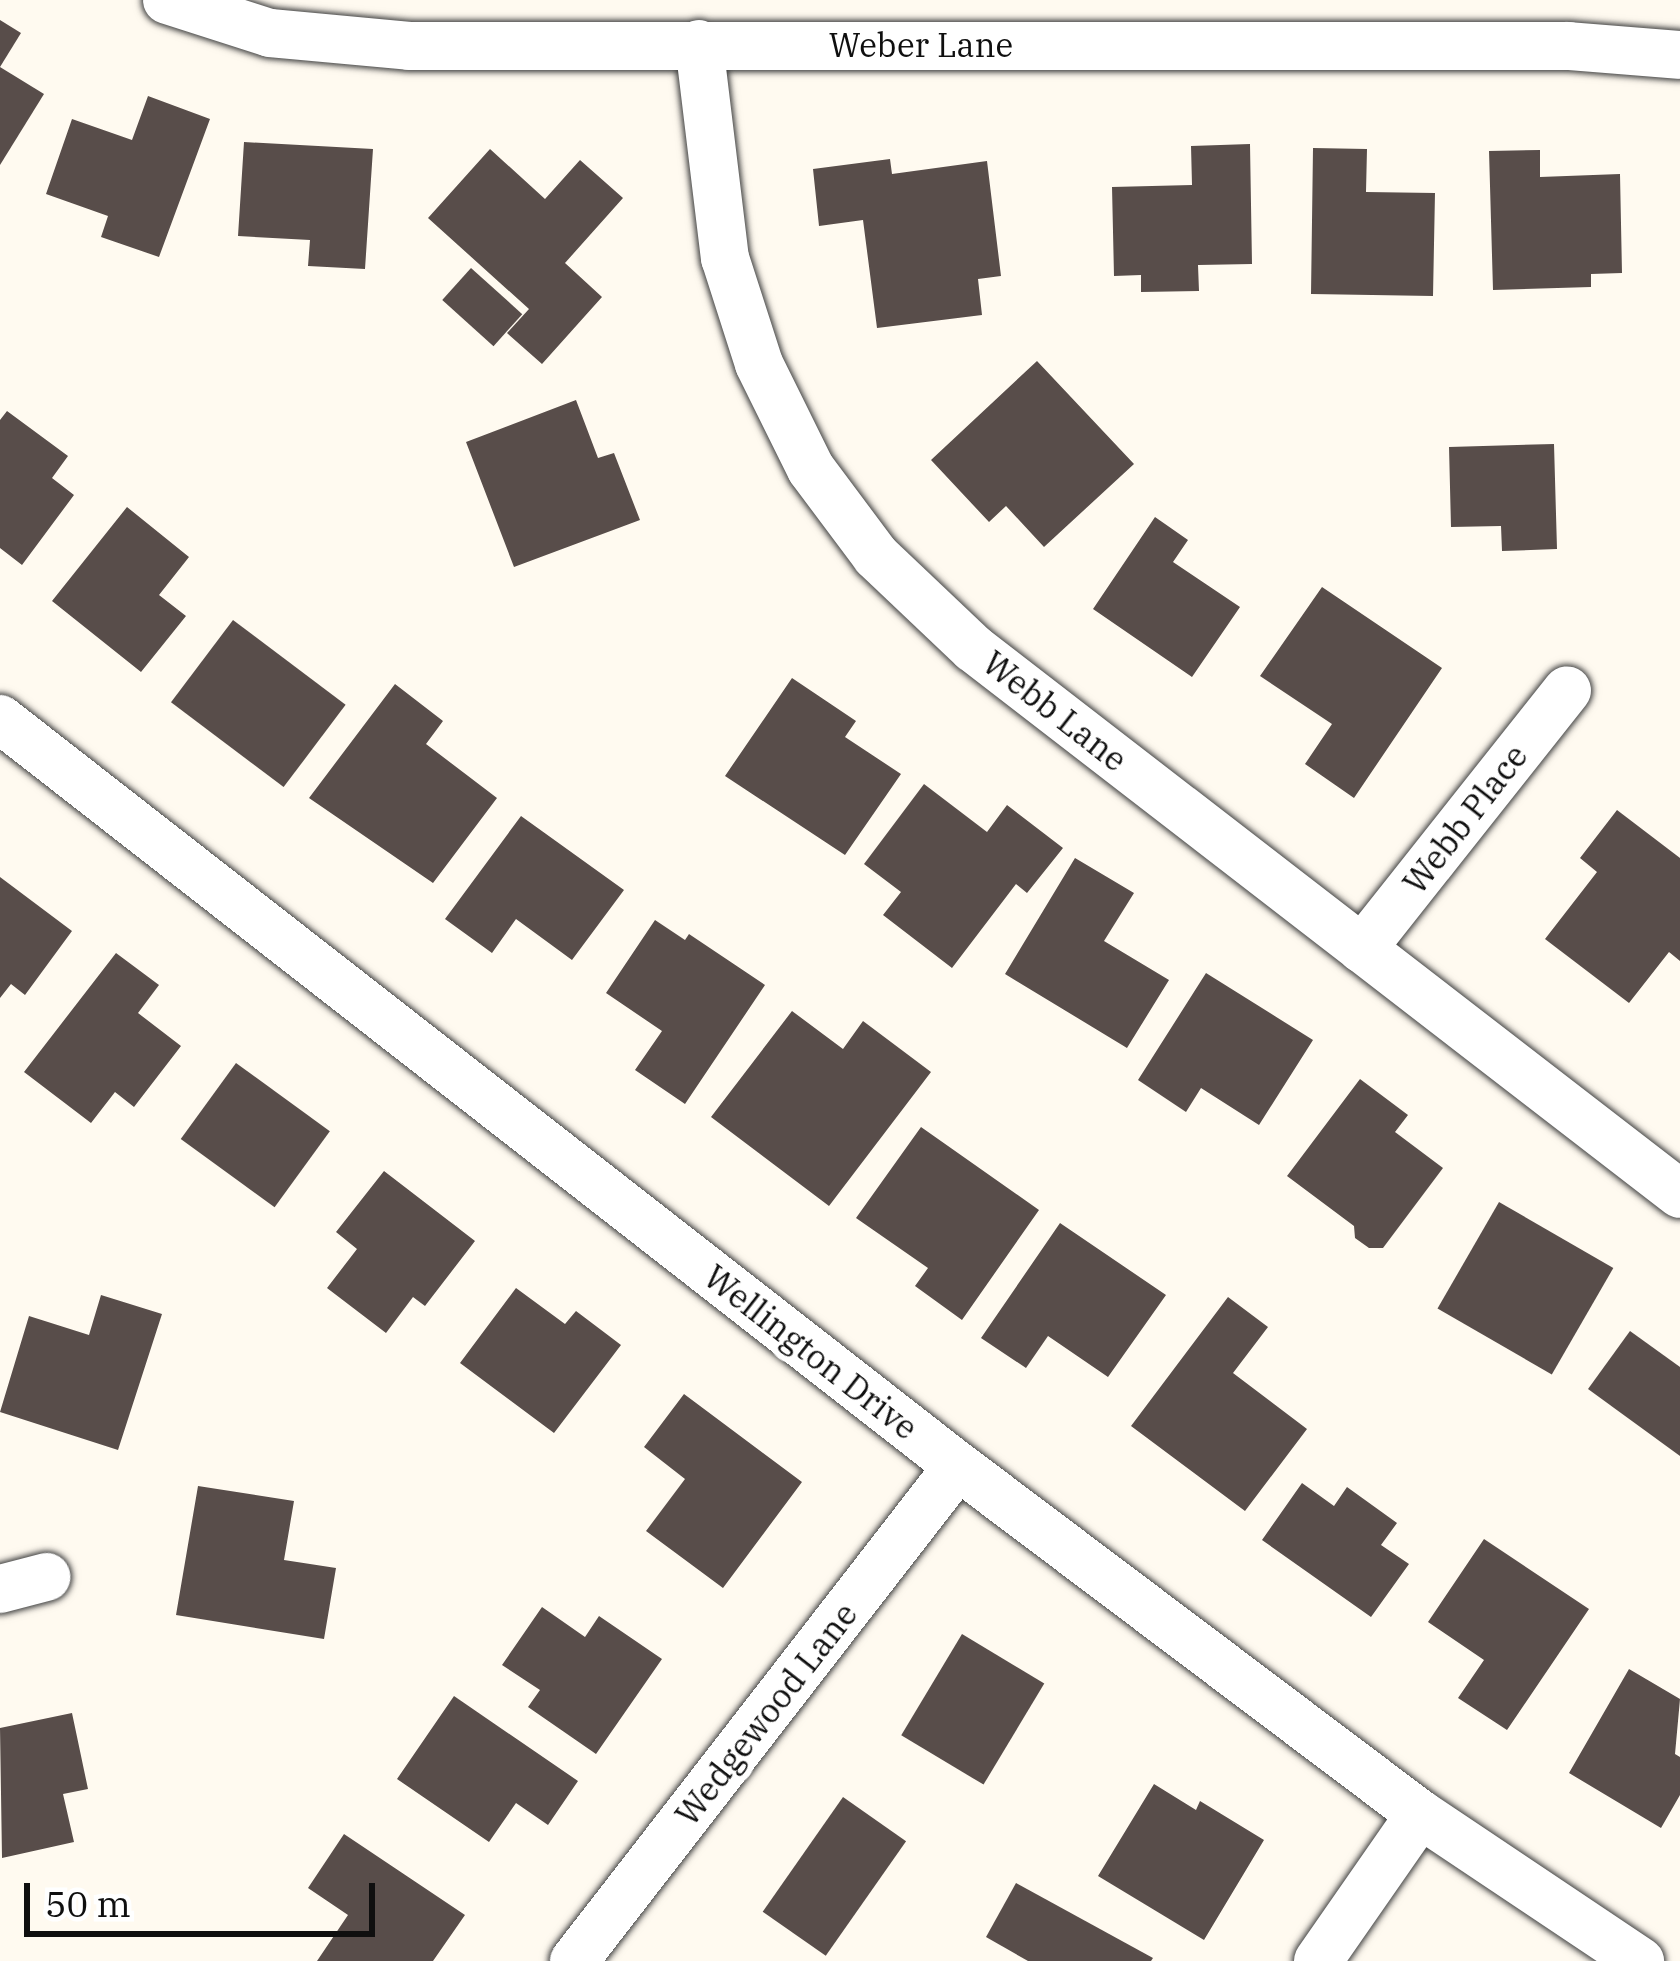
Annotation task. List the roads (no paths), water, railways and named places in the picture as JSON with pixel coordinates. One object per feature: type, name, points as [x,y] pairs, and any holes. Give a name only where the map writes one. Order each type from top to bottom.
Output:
[{"type":"street","name":"Weber Lane","points":[[166,0],[270,33],[354,43],[1569,46],[1680,56]]},
{"type":"street","name":"Webb Lane","points":[[699,44],[715,202],[740,308],[783,419],[843,516],[916,598],[974,648],[1680,1194]]},
{"type":"street","name":"Webb Place","points":[[1362,949],[1568,690]]},
{"type":"street","name":"Wellington Drive","points":[[0,719],[958,1466],[1420,1814],[1640,1961]]},
{"type":"street","name":"Wedgewood Lane","points":[[574,1961],[958,1466]]},
{"type":"street","points":[[1318,1961],[1420,1814]]}]
